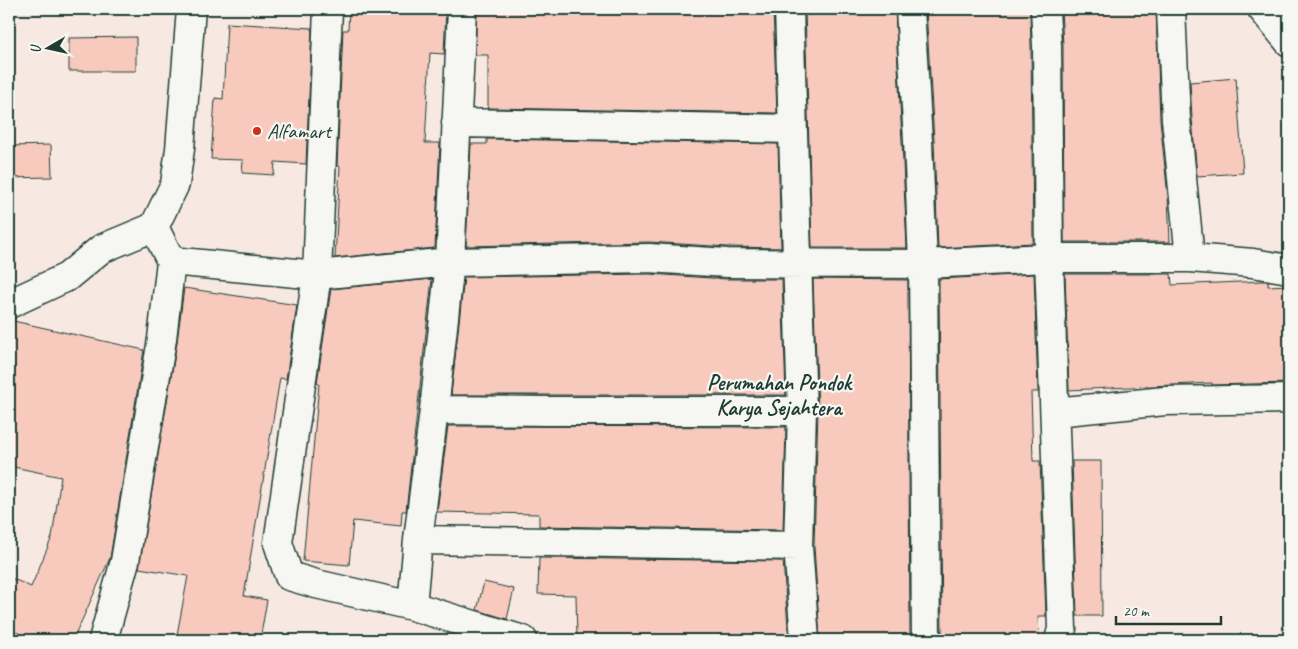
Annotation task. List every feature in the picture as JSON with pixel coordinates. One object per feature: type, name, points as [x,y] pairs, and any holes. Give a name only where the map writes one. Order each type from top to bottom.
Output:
[{"type":"street","points":[[9,304],[67,277],[100,249],[154,227],[175,184],[180,149],[191,9]]},
{"type":"street","points":[[328,9],[317,275],[278,543],[289,576],[412,606],[523,640]]},
{"type":"street","points":[[412,606],[450,262],[462,9]]},
{"type":"street","points":[[789,9],[802,411],[798,546],[805,640]]},
{"type":"street","points":[[910,9],[923,264],[926,640]]},
{"type":"street","points":[[1045,9],[1049,258],[1056,412],[1062,629],[1059,640]]},
{"type":"street","points":[[1171,9],[1176,119],[1190,258]]},
{"type":"street","points":[[1262,9],[1289,42]]},
{"type":"street","points":[[456,123],[793,129]]},
{"type":"street","points":[[103,640],[125,561],[162,340],[170,261],[154,227]]},
{"type":"street","points":[[170,261],[317,275],[450,262],[649,258],[727,263],[797,264],[923,264],[1049,258],[1190,258],[1253,263],[1289,269]]},
{"type":"street","points":[[1056,412],[1165,401],[1289,398]]},
{"type":"street","points":[[434,410],[802,411]]},
{"type":"street","points":[[418,540],[798,546]]},
{"type":"building","points":[[349,9],[446,9],[444,54],[430,53],[425,143],[440,143],[435,248],[335,258],[340,166],[337,166],[343,30],[348,30]]},
{"type":"building","points":[[477,9],[773,9],[777,113],[488,108],[488,55],[475,55]]},
{"type":"building","points":[[805,9],[895,9],[907,248],[812,248]]},
{"type":"building","points":[[926,9],[1030,9],[1033,243],[938,248]]},
{"type":"building","points":[[1061,9],[1156,9],[1160,120],[1168,197],[1170,242],[1064,242],[1063,45]]},
{"type":"building","points":[[227,23],[312,28],[306,164],[275,162],[274,175],[242,173],[243,160],[211,159],[215,98],[223,99]]},
{"type":"building","points":[[136,37],[136,71],[69,71],[69,38]]},
{"type":"building","points":[[1236,78],[1243,173],[1197,176],[1190,82]]},
{"type":"building","points":[[487,139],[778,144],[781,248],[649,242],[466,246],[471,144],[487,144]]},
{"type":"building","points":[[51,145],[52,177],[9,178],[9,146]]},
{"type":"building","points":[[649,274],[726,279],[782,279],[786,395],[451,395],[464,277]]},
{"type":"building","points":[[1034,274],[1038,392],[1031,392],[1033,461],[1040,461],[1046,616],[1038,616],[1039,640],[942,640],[939,279]]},
{"type":"building","points":[[1065,274],[1171,274],[1172,285],[1268,281],[1268,286],[1289,285],[1289,383],[1212,385],[1212,383],[1069,390]]},
{"type":"building","points":[[432,279],[406,511],[402,511],[401,526],[353,521],[349,565],[303,561],[319,384],[317,383],[331,289]]},
{"type":"building","points":[[813,279],[908,280],[910,640],[820,640],[814,546],[818,411]]},
{"type":"building","points":[[184,288],[297,305],[286,379],[280,378],[244,596],[267,600],[260,640],[176,640],[188,576],[139,568],[177,342]]},
{"type":"building","points":[[9,320],[144,350],[110,558],[73,640],[34,640],[9,629],[9,577],[31,587],[52,537],[61,477],[9,466]]},
{"type":"building","points":[[448,426],[786,427],[783,530],[539,526],[539,514],[437,512]]},
{"type":"building","points":[[1072,461],[1101,461],[1102,616],[1077,616]]},
{"type":"building","points":[[539,558],[783,561],[789,640],[577,640],[576,595],[538,594]]},
{"type":"building","points":[[484,582],[514,589],[507,619],[477,610]]},
{"type":"place","name":"Alfamart","points":[[257,131]]},
{"type":"district","name":"Perumahan Pondok Karya Sejahtera","points":[[779,395]]}]
